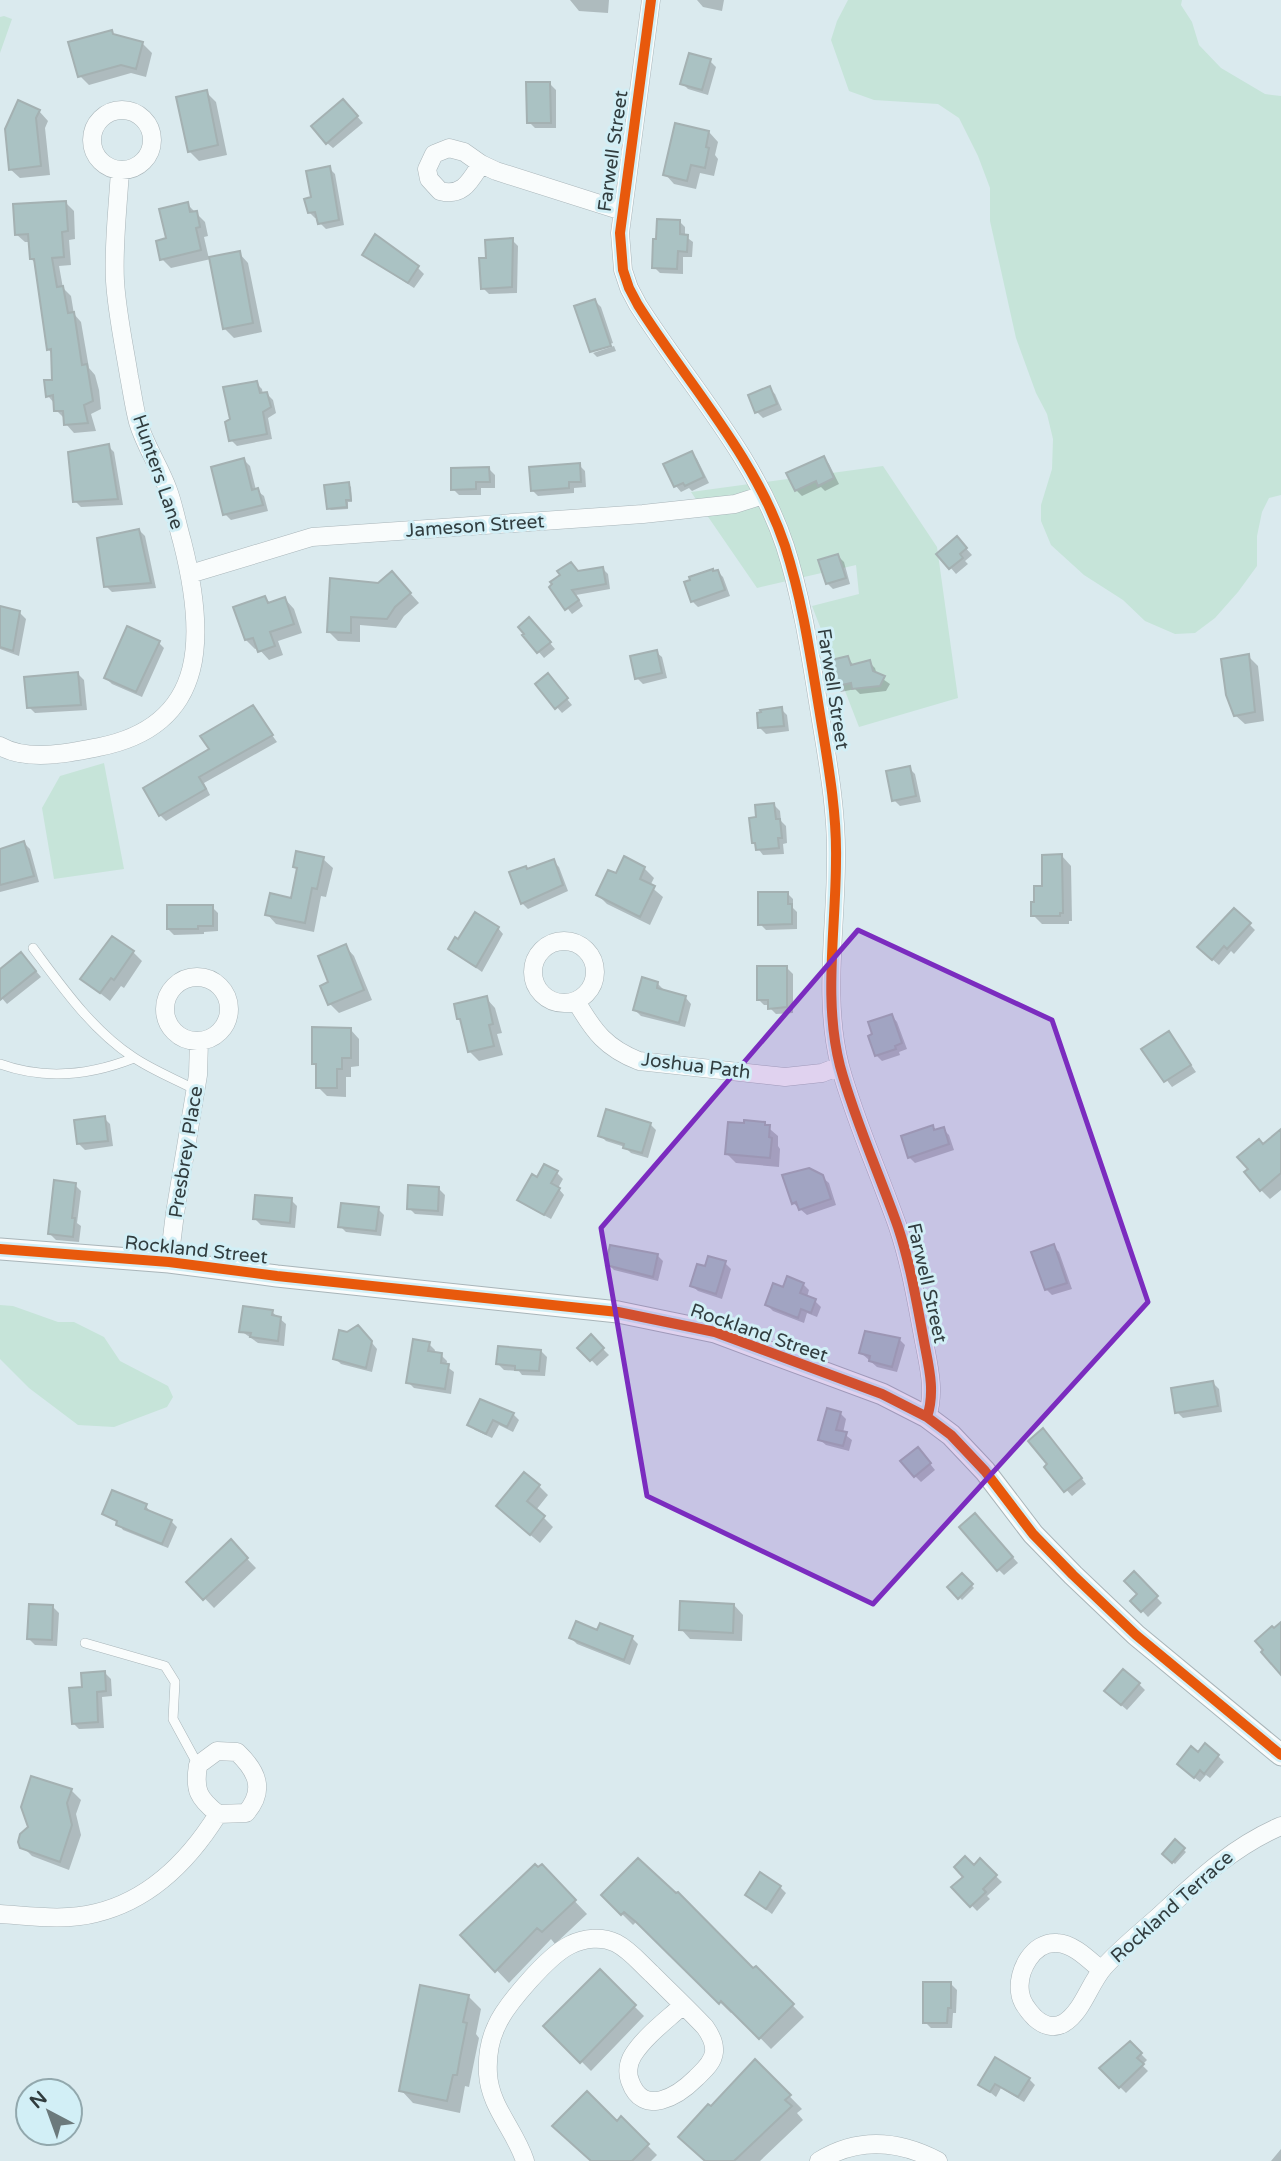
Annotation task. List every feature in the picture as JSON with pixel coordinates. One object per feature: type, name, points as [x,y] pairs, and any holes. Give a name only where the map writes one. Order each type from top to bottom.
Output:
[{"type":"street","name":"Farwell Street","points":[[651,0],[622,211],[620,251],[629,288],[649,322],[730,438],[764,495],[784,544],[802,606],[830,776],[836,832],[831,1000],[833,1025],[840,1066],[865,1142],[898,1227],[912,1280],[932,1382],[931,1405],[927,1417]]},
{"type":"street","points":[[481,164],[463,190],[448,193],[440,191],[429,178],[427,169],[434,154],[449,148],[464,152],[481,164],[622,211]]},
{"type":"street","name":"Hunters Lane","points":[[0,746],[7,750],[39,755],[71,753],[111,745],[142,734],[165,717],[186,688],[191,673],[196,638],[190,574],[169,491],[138,423],[125,352],[115,280],[120,170]]},
{"type":"street","name":"Jameson Street","points":[[190,574],[312,537],[643,514],[735,504],[764,495]]},
{"type":"street","name":"Joshua Path","points":[[576,1001],[604,1042],[621,1054],[639,1061],[785,1077],[822,1073],[840,1066]]},
{"type":"street","name":"Presbrey Place","points":[[169,1262],[196,1090],[199,1041]]},
{"type":"street","name":"Rockland Street","points":[[0,1249],[169,1262],[277,1276],[578,1306],[715,1332],[882,1394],[927,1417],[968,1451],[1033,1534],[1136,1635],[1281,1755]]},
{"type":"street","points":[[217,1751],[237,1752],[251,1764],[258,1787],[257,1801],[246,1812],[218,1814],[205,1803],[195,1783],[198,1765],[217,1751]]},
{"type":"street","points":[[0,1914],[58,1917],[96,1913],[134,1898],[170,1874],[199,1843],[218,1814]]},
{"type":"street","name":"Rockland Terrace","points":[[1101,1970],[1070,1946],[1048,1943],[1037,1949],[1023,1968],[1019,1979],[1022,2001],[1037,2020],[1047,2026],[1057,2027],[1067,2022],[1101,1970],[1225,1857],[1253,1839],[1281,1826]]},
{"type":"street","points":[[525,2161],[492,2094],[488,2075],[489,2046],[495,2028],[510,2003],[557,1954],[580,1940],[599,1939],[617,1943],[632,1954],[683,2005],[710,2033],[714,2056],[708,2066],[677,2095],[664,2101],[648,2100],[632,2085],[629,2063],[638,2049],[683,2005]]},
{"type":"street","points":[[819,2161],[851,2146],[881,2143],[912,2149],[937,2161]]},
{"type":"lane","points":[[33,948],[74,1002],[119,1047],[134,1058],[196,1090]]},
{"type":"lane","points":[[0,1063],[30,1073],[65,1073],[96,1070],[134,1058]]},
{"type":"lane","points":[[85,1643],[165,1665],[175,1682],[173,1719],[198,1765]]},
{"type":"highlighted area","points":[[858,930],[1052,1020],[1148,1302],[873,1604],[647,1496],[601,1228]]},
{"type":"green space","points":[[848,0],[1182,0],[1181,5],[1192,22],[1199,45],[1221,68],[1265,94],[1281,96],[1281,495],[1269,498],[1262,512],[1257,536],[1257,566],[1215,618],[1195,633],[1175,634],[1145,621],[1123,600],[1084,575],[1051,545],[1041,521],[1041,505],[1052,469],[1053,439],[1047,414],[1036,393],[1016,338],[990,221],[990,188],[959,118],[938,104],[874,100],[849,91],[831,40]]},
{"type":"green space","points":[[0,17],[12,19],[0,53]]},
{"type":"green space","points":[[883,466],[937,547],[958,698],[859,727],[812,606],[859,594],[856,565],[757,588],[691,492]]},
{"type":"green space","points":[[104,763],[124,869],[54,879],[42,808],[60,776]]},
{"type":"green space","points":[[0,1305],[13,1306],[58,1322],[74,1322],[104,1337],[120,1361],[168,1386],[173,1397],[167,1407],[114,1427],[78,1425],[29,1388],[0,1359]]},
{"type":"building","points":[[112,30],[113,34],[143,42],[136,69],[121,65],[78,77],[68,42]]},
{"type":"building","points":[[689,53],[711,59],[702,90],[680,84]]},
{"type":"building","points":[[526,82],[550,82],[551,123],[527,123]]},
{"type":"building","points":[[207,90],[218,145],[188,152],[176,97]]},
{"type":"building","points":[[343,99],[358,116],[326,144],[311,126]]},
{"type":"building","points":[[18,100],[40,110],[36,118],[41,166],[9,170],[5,129]]},
{"type":"building","points":[[675,123],[709,131],[705,168],[691,165],[687,181],[663,175]]},
{"type":"building","points":[[330,166],[339,220],[318,224],[315,212],[308,213],[304,199],[311,197],[306,171]]},
{"type":"building","points":[[66,201],[68,231],[62,232],[64,257],[52,258],[57,287],[63,286],[68,313],[74,312],[82,365],[87,364],[93,401],[84,405],[88,423],[64,425],[63,411],[54,411],[53,395],[46,397],[44,380],[52,380],[51,349],[47,350],[28,234],[15,235],[13,204]]},
{"type":"building","points":[[188,202],[190,212],[197,211],[200,227],[196,228],[201,250],[160,260],[156,241],[166,238],[159,209]]},
{"type":"building","points":[[657,219],[680,220],[680,234],[688,235],[687,252],[678,251],[677,269],[652,268]]},
{"type":"building","points":[[375,234],[419,266],[408,283],[362,255]]},
{"type":"building","points":[[513,238],[512,287],[481,289],[479,258],[486,258],[485,240]]},
{"type":"building","points":[[240,251],[253,323],[223,329],[209,257]]},
{"type":"building","points":[[595,299],[611,346],[590,352],[574,306]]},
{"type":"building","points":[[257,381],[260,393],[267,392],[271,407],[263,412],[267,434],[229,441],[225,422],[230,419],[223,387]]},
{"type":"building","points":[[770,386],[777,404],[755,413],[748,395]]},
{"type":"building","points":[[109,444],[118,499],[73,502],[68,452]]},
{"type":"building","points":[[692,451],[704,477],[685,486],[683,483],[674,487],[663,464]]},
{"type":"building","points":[[824,456],[834,478],[818,486],[816,481],[795,491],[786,473]]},
{"type":"building","points":[[244,458],[252,490],[258,488],[263,505],[223,515],[211,467]]},
{"type":"building","points":[[580,463],[581,482],[569,482],[569,488],[531,491],[529,467]]},
{"type":"building","points":[[489,467],[490,482],[476,482],[476,489],[451,490],[451,468]]},
{"type":"building","points":[[349,482],[351,500],[346,500],[347,507],[327,509],[324,485]]},
{"type":"building","points":[[139,529],[151,583],[104,587],[97,538]]},
{"type":"building","points":[[957,536],[967,548],[960,554],[963,558],[949,569],[936,554]]},
{"type":"building","points":[[838,554],[846,578],[826,584],[818,560]]},
{"type":"building","points":[[571,562],[578,571],[603,567],[606,584],[572,590],[579,600],[565,610],[549,587],[552,584],[550,582],[560,575],[557,571]]},
{"type":"building","points":[[713,569],[718,570],[725,590],[691,602],[684,582],[690,580],[689,577]]},
{"type":"building","points":[[392,571],[411,593],[395,607],[387,619],[351,617],[351,633],[327,632],[330,578],[378,583]]},
{"type":"building","points":[[265,596],[268,603],[285,597],[294,624],[270,632],[275,646],[258,652],[253,638],[245,640],[233,607]]},
{"type":"building","points":[[0,606],[20,611],[13,651],[0,647]]},
{"type":"building","points":[[529,617],[551,642],[537,653],[518,627]]},
{"type":"building","points":[[127,626],[160,641],[136,692],[104,678]]},
{"type":"building","points":[[657,650],[662,673],[635,679],[630,656]]},
{"type":"building","points":[[1249,654],[1255,712],[1234,716],[1226,695],[1221,659]]},
{"type":"building","points":[[848,656],[851,665],[870,660],[873,671],[885,676],[880,686],[852,689],[851,683],[833,687],[827,661]]},
{"type":"building","points":[[78,672],[81,705],[27,708],[24,677]]},
{"type":"building","points":[[548,673],[568,698],[555,709],[535,684]]},
{"type":"building","points":[[253,705],[273,735],[199,777],[206,789],[159,816],[143,788],[209,749],[200,736]]},
{"type":"building","points":[[782,707],[784,726],[758,728],[757,713],[761,712],[760,710]]},
{"type":"building","points":[[910,766],[916,796],[892,801],[886,771]]},
{"type":"building","points":[[774,803],[776,819],[780,819],[782,838],[778,838],[779,848],[756,850],[755,843],[752,843],[749,818],[756,817],[755,805]]},
{"type":"building","points":[[24,841],[34,876],[0,885],[0,849]]},
{"type":"building","points":[[296,851],[324,857],[317,889],[312,888],[305,923],[265,915],[270,893],[291,898],[297,868],[293,867]]},
{"type":"building","points":[[1062,854],[1063,913],[1060,913],[1060,916],[1031,916],[1034,886],[1042,886],[1042,855]]},
{"type":"building","points":[[624,856],[645,867],[640,879],[655,886],[640,917],[596,895],[608,870],[616,873]]},
{"type":"building","points":[[554,859],[563,885],[521,904],[509,872],[526,866],[527,869]]},
{"type":"building","points":[[758,892],[788,892],[788,904],[792,904],[792,924],[758,925]]},
{"type":"building","points":[[167,905],[213,905],[213,926],[167,929]]},
{"type":"building","points":[[1234,908],[1251,923],[1227,949],[1224,946],[1212,960],[1197,947]]},
{"type":"building","points":[[475,912],[499,927],[476,967],[448,949],[455,937],[458,939]]},
{"type":"building","points":[[112,936],[134,951],[114,980],[111,978],[100,993],[80,979]]},
{"type":"building","points":[[346,944],[364,990],[328,1005],[320,986],[328,982],[318,956]]},
{"type":"building","points":[[21,952],[36,971],[0,1000],[0,969]]},
{"type":"building","points":[[757,966],[787,966],[787,1007],[768,1009],[768,1000],[757,1000]]},
{"type":"building","points":[[642,977],[658,982],[657,988],[686,996],[679,1023],[633,1010]]},
{"type":"building","points":[[487,996],[494,1046],[468,1052],[454,1004]]},
{"type":"building","points":[[892,1014],[902,1043],[895,1046],[896,1049],[875,1056],[868,1036],[872,1034],[868,1022]]},
{"type":"building","points":[[312,1027],[351,1028],[351,1058],[342,1058],[342,1069],[337,1069],[337,1088],[316,1088],[316,1064],[312,1064]]},
{"type":"building","points":[[1169,1031],[1191,1065],[1164,1082],[1141,1049]]},
{"type":"building","points":[[606,1109],[651,1123],[642,1153],[623,1148],[624,1144],[598,1136]]},
{"type":"building","points":[[105,1116],[108,1141],[77,1144],[74,1120]]},
{"type":"building","points":[[744,1120],[770,1125],[770,1158],[725,1154],[728,1122],[744,1123]]},
{"type":"building","points":[[933,1125],[934,1130],[944,1127],[949,1144],[908,1158],[901,1136]]},
{"type":"building","points":[[1281,1129],[1281,1173],[1260,1191],[1244,1172],[1248,1169],[1237,1157],[1259,1139],[1263,1144]]},
{"type":"building","points":[[544,1164],[558,1171],[551,1183],[560,1188],[544,1215],[517,1200],[532,1174],[537,1177]]},
{"type":"building","points":[[809,1168],[823,1175],[831,1199],[799,1210],[796,1202],[792,1204],[782,1175]]},
{"type":"building","points":[[54,1180],[76,1183],[73,1237],[48,1234]]},
{"type":"building","points":[[408,1185],[439,1187],[438,1211],[407,1209]]},
{"type":"building","points":[[255,1195],[292,1198],[290,1223],[253,1219]]},
{"type":"building","points":[[341,1203],[379,1207],[376,1231],[338,1227]]},
{"type":"building","points":[[1054,1244],[1067,1283],[1045,1290],[1031,1252]]},
{"type":"building","points":[[610,1245],[658,1254],[653,1277],[606,1265]]},
{"type":"building","points":[[708,1256],[726,1261],[716,1294],[690,1286],[697,1264],[705,1266]]},
{"type":"building","points":[[787,1276],[804,1283],[800,1293],[816,1299],[811,1313],[801,1309],[798,1318],[765,1305],[773,1283],[783,1287]]},
{"type":"building","points":[[243,1306],[273,1310],[272,1315],[281,1317],[278,1341],[250,1337],[251,1333],[239,1332]]},
{"type":"building","points":[[358,1325],[372,1341],[366,1368],[333,1359],[339,1330],[347,1332]]},
{"type":"building","points":[[865,1331],[900,1338],[892,1367],[869,1361],[870,1356],[859,1353]]},
{"type":"building","points":[[591,1334],[604,1348],[590,1361],[577,1348]]},
{"type":"building","points":[[413,1339],[430,1342],[428,1351],[442,1353],[441,1363],[449,1364],[445,1389],[406,1383]]},
{"type":"building","points":[[498,1346],[541,1350],[539,1371],[515,1370],[515,1366],[496,1364]]},
{"type":"building","points":[[1213,1381],[1218,1406],[1175,1413],[1171,1388]]},
{"type":"building","points":[[480,1399],[514,1413],[507,1427],[493,1420],[486,1434],[467,1425]]},
{"type":"building","points":[[827,1408],[841,1412],[836,1430],[847,1432],[843,1446],[818,1440]]},
{"type":"building","points":[[1043,1428],[1082,1478],[1064,1492],[1044,1467],[1047,1464],[1028,1441]]},
{"type":"building","points":[[918,1447],[931,1463],[914,1477],[900,1461]]},
{"type":"building","points":[[524,1472],[540,1485],[527,1501],[545,1516],[530,1535],[496,1506]]},
{"type":"building","points":[[112,1490],[147,1504],[145,1509],[172,1520],[162,1544],[116,1525],[117,1521],[102,1514]]},
{"type":"building","points":[[975,1513],[1013,1557],[997,1571],[959,1527]]},
{"type":"building","points":[[231,1539],[248,1558],[203,1600],[186,1582]]},
{"type":"building","points":[[1134,1571],[1158,1596],[1141,1612],[1130,1601],[1137,1594],[1124,1581]]},
{"type":"building","points":[[962,1573],[973,1584],[958,1599],[947,1587]]},
{"type":"building","points":[[680,1601],[734,1604],[733,1633],[679,1630]]},
{"type":"building","points":[[29,1604],[53,1605],[52,1640],[27,1639]]},
{"type":"building","points":[[576,1621],[597,1630],[600,1623],[633,1636],[624,1660],[569,1638]]},
{"type":"building","points":[[1281,1622],[1281,1675],[1255,1641]]},
{"type":"building","points":[[1123,1669],[1140,1683],[1121,1705],[1104,1691]]},
{"type":"building","points":[[105,1671],[106,1691],[97,1692],[98,1722],[72,1724],[69,1688],[82,1687],[81,1673]]},
{"type":"building","points":[[1205,1743],[1219,1755],[1204,1774],[1200,1770],[1194,1778],[1177,1764],[1191,1746],[1198,1752]]},
{"type":"building","points":[[31,1776],[72,1789],[67,1803],[72,1825],[60,1862],[20,1848],[20,1834],[28,1827],[21,1807]]},
{"type":"building","points":[[1175,1839],[1185,1848],[1172,1863],[1162,1854]]},
{"type":"building","points":[[965,1856],[974,1865],[980,1858],[997,1875],[983,1889],[986,1892],[970,1907],[951,1887],[963,1877],[954,1867]]},
{"type":"building","points":[[638,1858],[678,1892],[753,1968],[756,1966],[794,2004],[759,2039],[721,2001],[719,2004],[636,1922],[624,1912],[621,1915],[601,1895]]},
{"type":"building","points":[[535,1864],[538,1867],[542,1864],[576,1900],[542,1932],[537,1928],[495,1972],[460,1935]]},
{"type":"building","points":[[760,1872],[781,1886],[766,1909],[745,1895]]},
{"type":"building","points":[[600,1969],[636,2005],[580,2063],[543,2026]]},
{"type":"building","points":[[923,1982],[951,1982],[951,2008],[948,2008],[947,2023],[923,2023]]},
{"type":"building","points":[[420,1985],[469,1995],[463,2022],[467,2023],[457,2075],[453,2075],[447,2101],[399,2091]]},
{"type":"building","points":[[1130,2041],[1142,2053],[1137,2058],[1144,2064],[1119,2088],[1099,2068]]},
{"type":"building","points":[[995,2057],[1030,2078],[1018,2097],[995,2084],[990,2092],[978,2085]]},
{"type":"building","points":[[755,2059],[791,2095],[785,2100],[792,2106],[734,2161],[705,2161],[678,2137]]},
{"type":"building","points":[[587,2091],[617,2121],[621,2116],[649,2144],[632,2161],[591,2161],[552,2126]]},
{"type":"cycle path","points":[[651,0],[620,233],[623,270],[638,305],[719,421],[756,481],[772,513],[791,566],[809,647],[833,803],[836,860],[831,990],[835,1041],[846,1086],[898,1227],[909,1268],[930,1377],[931,1397],[927,1417]]},
{"type":"cycle path","points":[[0,1249],[169,1262],[618,1312],[715,1332],[882,1394],[927,1417],[951,1435],[985,1471],[1033,1534],[1073,1575],[1136,1635],[1281,1755]]}]
